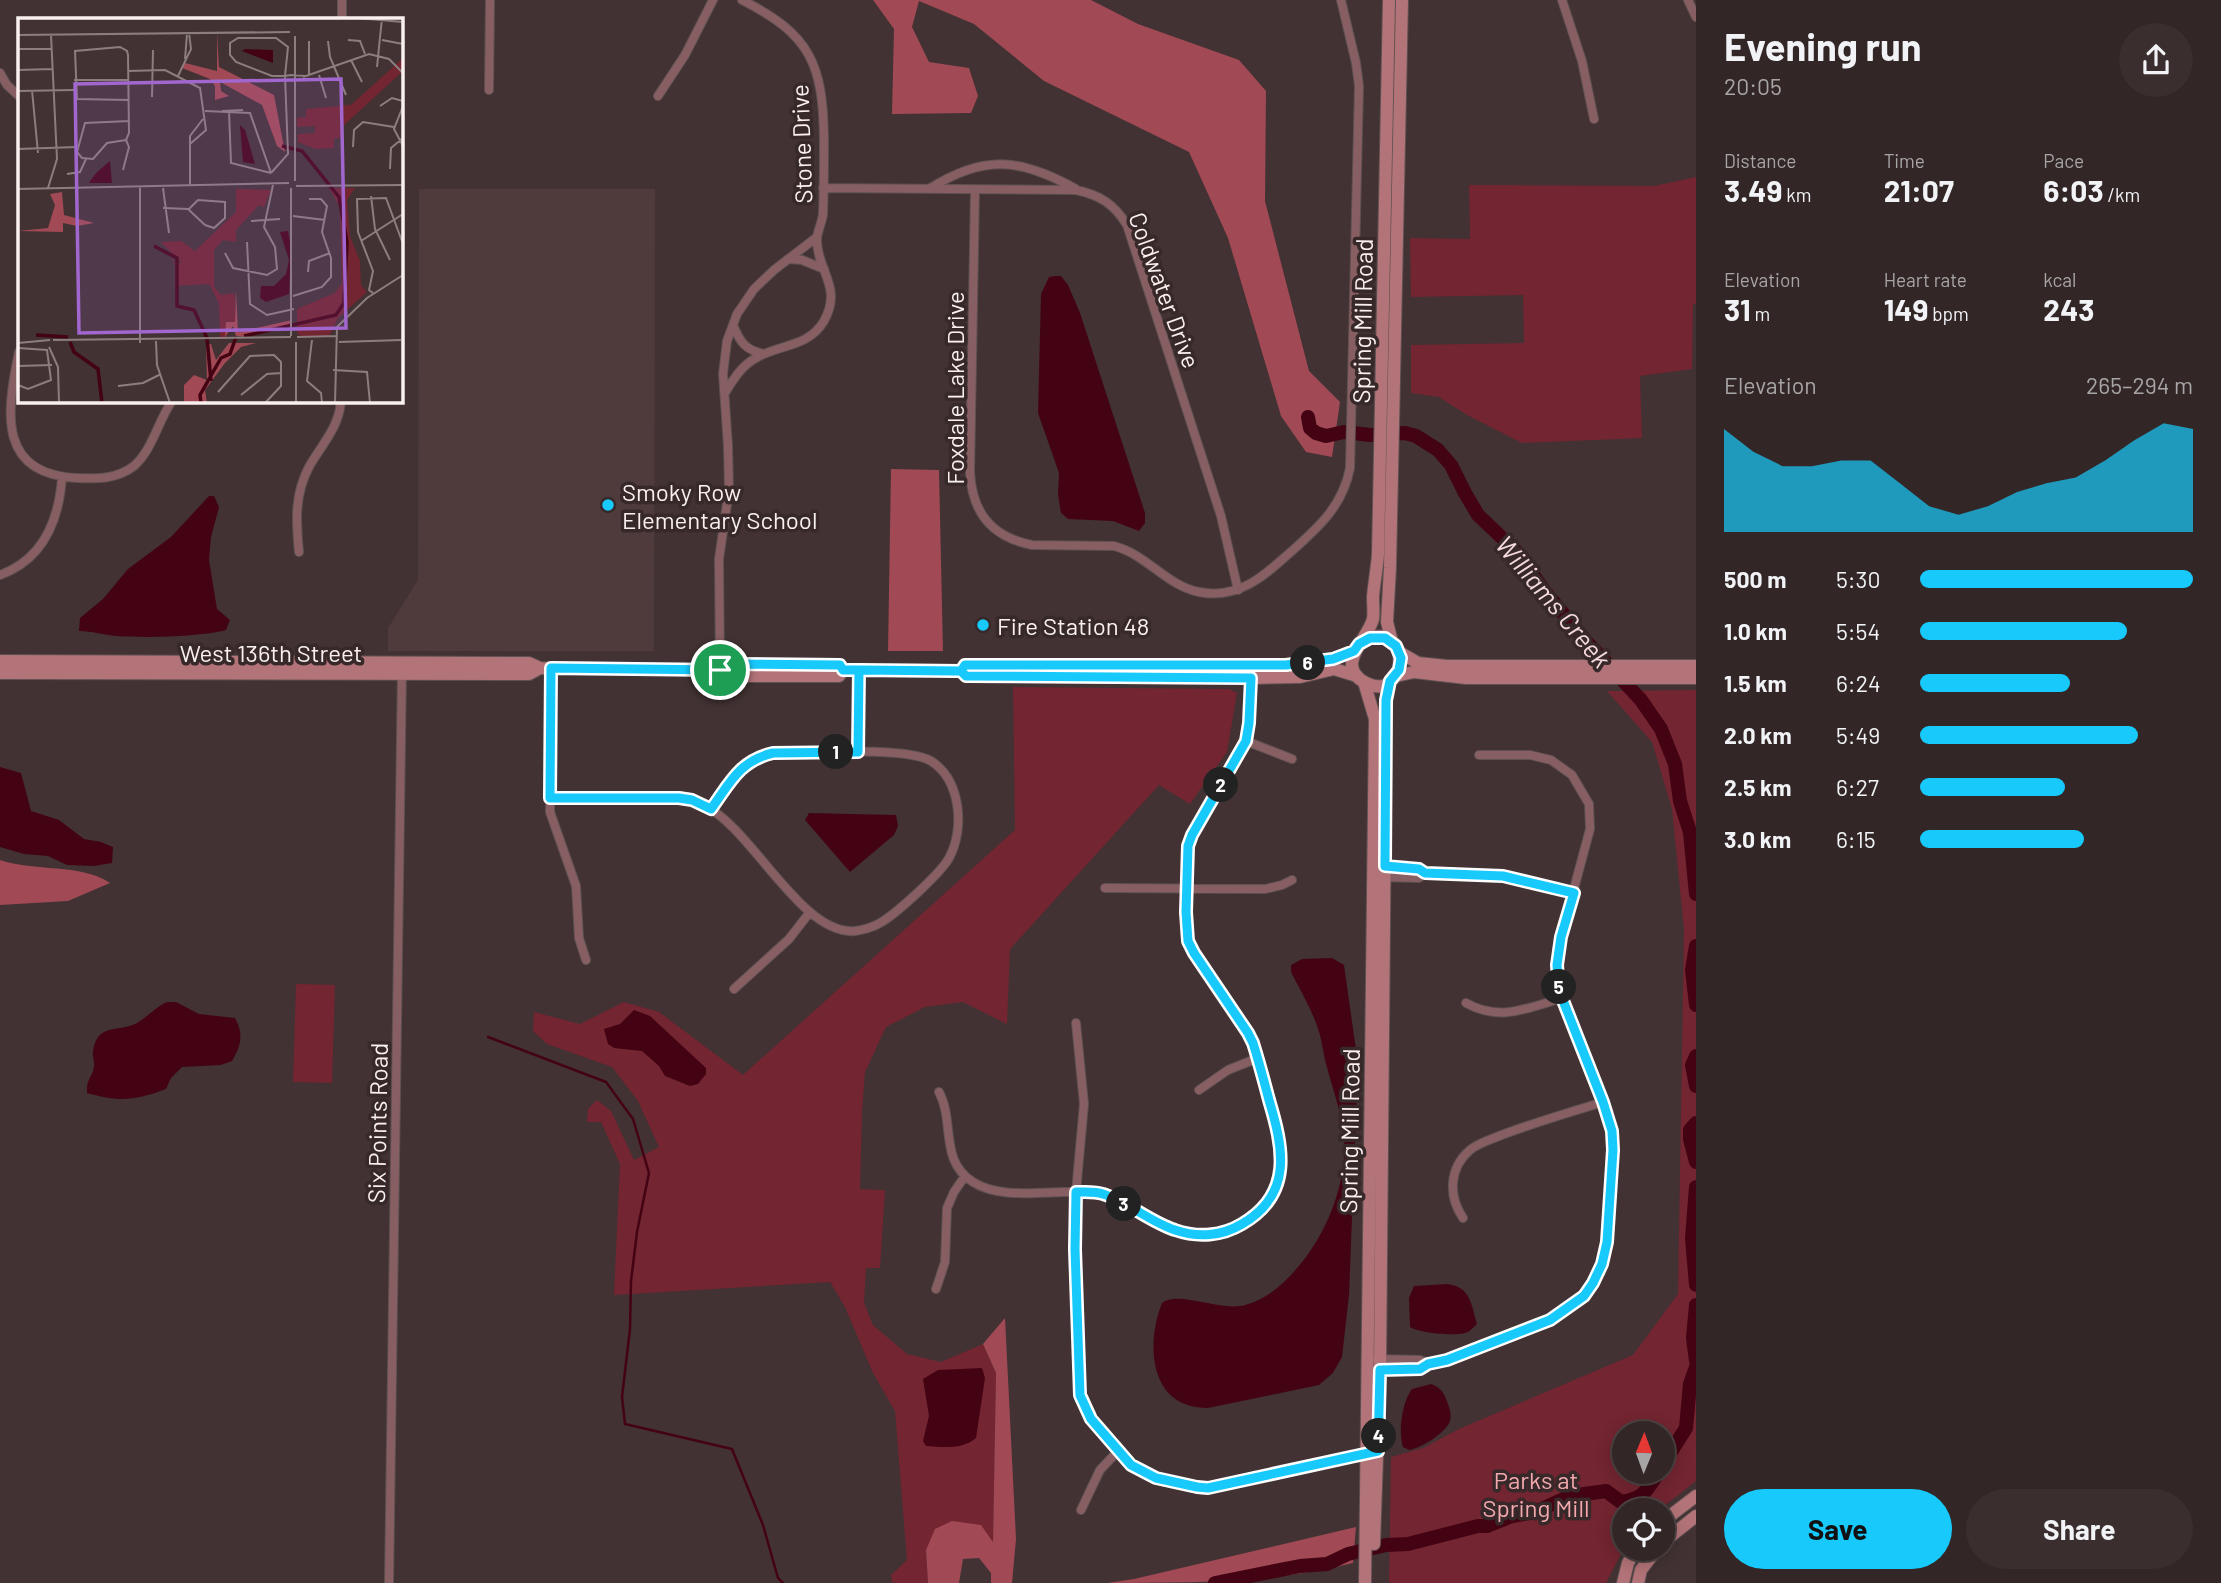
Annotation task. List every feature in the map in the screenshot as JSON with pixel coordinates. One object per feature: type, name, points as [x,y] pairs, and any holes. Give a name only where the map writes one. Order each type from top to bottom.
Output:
[{"type":"street","points":[[342,0],[342,18]]},
{"type":"street","points":[[489,90],[490,0]]},
{"type":"street","points":[[659,96],[685,55],[713,0]]},
{"type":"street","name":"Stone Drive","points":[[725,393],[742,368],[758,356],[806,339],[822,324],[831,296],[829,278],[824,269],[817,237],[822,221],[823,100],[816,69],[797,38],[788,29],[777,19],[742,0]]},
{"type":"street","points":[[1238,590],[1263,576],[1331,514],[1348,481],[1352,438],[1359,86],[1341,0]]},
{"type":"street","name":"Spring Mill Road","points":[[1387,424],[1389,0]]},
{"type":"street","name":"Spring Mill Road","points":[[1358,646],[1373,618],[1386,441],[1402,0]]},
{"type":"street","points":[[1562,0],[1582,61],[1594,119]]},
{"type":"street","points":[[1688,0],[1696,17]]},
{"type":"street","points":[[0,73],[7,85],[18,95]]},
{"type":"street","points":[[929,189],[952,174],[981,166],[1004,164],[1025,166],[1076,190]]},
{"type":"street","name":"Coldwater Drive","points":[[823,188],[1076,190],[1104,199],[1113,206],[1127,225],[1221,516],[1238,590]]},
{"type":"street","name":"Foxdale Lake Drive","points":[[975,190],[970,472],[971,489],[982,516],[992,527],[1019,542],[1032,545],[1114,546],[1134,553],[1176,582],[1196,592],[1223,593],[1238,590]]},
{"type":"street","name":"Stone Drive","points":[[724,670],[719,559],[729,482],[724,355],[737,314],[754,289],[817,237]]},
{"type":"street","points":[[788,259],[802,260],[824,269]]},
{"type":"street","points":[[733,325],[742,345],[754,352],[765,354]]},
{"type":"street","points":[[18,355],[4,399],[6,426],[16,454],[42,473],[62,477],[110,477],[131,468],[145,453],[171,402]]},
{"type":"street","points":[[299,552],[295,518],[298,497],[309,467],[333,432],[341,402]]},
{"type":"street","name":"Spring Mill Road","points":[[1386,441],[1390,568],[1387,622],[1396,647]]},
{"type":"street","points":[[0,575],[23,563],[40,547],[52,529],[59,505],[62,477]]},
{"type":"street","points":[[1696,666],[1434,665],[1415,662],[1377,636],[1358,646],[1352,663],[1361,679],[1377,685],[1413,672],[1466,678],[1696,678]]},
{"type":"street","name":"West 136th Street","points":[[1251,672],[1333,659],[1358,646]]},
{"type":"street","points":[[1393,679],[1401,664],[1396,647]]},
{"type":"street","name":"West 136th Street","points":[[0,661],[402,668]]},
{"type":"street","name":"West 136th Street","points":[[0,673],[402,668],[529,663],[546,668],[724,670],[734,664],[840,665],[843,670],[961,671],[965,665],[1251,672],[1300,677],[1334,669],[1361,679]]},
{"type":"street","name":"Six Points Road","points":[[389,1583],[402,668]]},
{"type":"street","points":[[546,668],[552,822],[576,886],[579,938],[586,960]]},
{"type":"street","points":[[858,752],[859,670]]},
{"type":"street","points":[[939,1092],[947,1114],[949,1150],[956,1166],[980,1186],[997,1191],[1103,1194],[1185,1233],[1212,1234],[1226,1231],[1247,1222],[1262,1208],[1273,1192],[1282,1163],[1279,1133],[1258,1058],[1248,1033],[1188,941],[1188,846],[1246,741],[1251,672]]},
{"type":"street","name":"Spring Mill Road","points":[[1361,679],[1375,719],[1380,872]]},
{"type":"street","name":"Spring Mill Road","points":[[1365,1583],[1369,1564],[1374,1365],[1380,872],[1386,703],[1393,679]]},
{"type":"street","points":[[1246,741],[1292,759]]},
{"type":"street","points":[[550,798],[692,800],[711,809],[810,912],[834,928],[848,931],[877,925],[889,917],[943,867],[954,846],[957,802],[949,781],[940,769],[930,760],[916,755],[858,752],[773,753],[761,755],[740,768],[711,809]]},
{"type":"street","points":[[1374,1365],[1420,1369],[1550,1320],[1577,1301],[1593,1283],[1605,1254],[1612,1131],[1562,998],[1558,979],[1558,953],[1591,820],[1589,804],[1580,784],[1562,766],[1541,756],[1479,755]]},
{"type":"street","points":[[1380,872],[1419,877],[1425,873],[1503,876],[1574,893]]},
{"type":"street","points":[[1105,888],[1265,889],[1292,880]]},
{"type":"street","points":[[734,989],[789,939],[810,912]]},
{"type":"street","points":[[1466,1003],[1480,1011],[1501,1013],[1521,1011],[1562,998]]},
{"type":"street","points":[[1076,1023],[1084,1104],[1076,1192],[1075,1249],[1080,1395],[1091,1419],[1131,1465],[1145,1474],[1174,1483],[1208,1488],[1372,1452]]},
{"type":"street","points":[[1199,1090],[1228,1070],[1258,1058]]},
{"type":"street","points":[[1463,1219],[1458,1212],[1452,1186],[1456,1168],[1468,1151],[1483,1142],[1523,1127],[1603,1102]]},
{"type":"street","points":[[936,1289],[945,1262],[947,1208],[965,1176]]},
{"type":"street","points":[[1081,1510],[1100,1470],[1118,1451]]},
{"type":"street","points":[[1675,1512],[1696,1496]]},
{"type":"street","points":[[1675,1533],[1696,1516]]},
{"type":"street","points":[[1623,1583],[1629,1561]]},
{"type":"street","points":[[1638,1583],[1641,1570],[1648,1561]]},
{"type":"street","name":"Spring Mill Road","points":[[1369,1564],[1373,1583]]},
{"type":"shaded area","points":[[873,0],[1091,0],[1138,24],[1239,60],[1266,91],[1265,201],[1309,371],[1340,402],[1332,457],[1306,452],[1281,416],[1228,238],[1189,152],[1044,81],[974,24],[919,1],[912,27],[929,62],[969,68],[978,96],[971,113],[892,114],[894,29]]},
{"type":"shaded area","points":[[419,189],[655,189],[654,651],[388,651],[388,628],[418,580]]},
{"type":"shaded area","points":[[1061,276],[1068,285],[1080,313],[1145,513],[1145,523],[1139,531],[1113,521],[1068,519],[1061,513],[1059,473],[1038,413],[1041,294],[1049,277]]},
{"type":"shaded area","points":[[891,469],[939,470],[943,651],[888,651]]},
{"type":"shaded area","points":[[209,496],[214,496],[219,507],[211,537],[209,560],[217,609],[230,620],[226,630],[156,637],[116,636],[79,631],[80,618],[103,599],[128,569],[171,537]]},
{"type":"shaded area","points":[[0,767],[21,773],[31,811],[59,820],[84,839],[113,847],[112,863],[94,866],[67,865],[48,856],[24,854],[0,847]]},
{"type":"shaded area","points":[[809,813],[896,815],[898,826],[894,835],[850,872],[805,820]]},
{"type":"shaded area","points":[[0,860],[27,866],[71,870],[110,883],[68,901],[0,905]]},
{"type":"shaded area","points":[[1332,958],[1344,965],[1358,1064],[1349,1295],[1342,1357],[1333,1373],[1319,1385],[1208,1408],[1189,1406],[1174,1398],[1163,1387],[1157,1372],[1154,1338],[1162,1303],[1178,1299],[1235,1306],[1263,1298],[1287,1280],[1306,1257],[1322,1231],[1335,1201],[1343,1169],[1342,1121],[1320,1035],[1291,972],[1291,965],[1302,959]]},
{"type":"shaded area","points":[[167,1002],[176,1002],[199,1014],[235,1018],[240,1029],[240,1040],[232,1061],[221,1065],[182,1067],[171,1078],[166,1089],[145,1096],[118,1099],[87,1093],[94,1067],[93,1051],[99,1036],[109,1030],[135,1024]]},
{"type":"shaded area","points":[[634,1010],[650,1016],[706,1068],[706,1074],[698,1084],[690,1086],[665,1076],[659,1066],[642,1051],[614,1048],[608,1044],[604,1029],[620,1024]]},
{"type":"shaded area","points":[[1447,1284],[1461,1289],[1469,1298],[1477,1324],[1468,1332],[1456,1334],[1429,1333],[1410,1327],[1409,1298],[1414,1286]]},
{"type":"shaded area","points":[[1005,1318],[1016,1539],[1012,1583],[991,1583],[991,1573],[979,1558],[963,1559],[959,1583],[928,1583],[926,1550],[935,1529],[952,1521],[981,1525],[993,1542],[996,1373],[983,1344]]},
{"type":"shaded area","points":[[982,1368],[985,1378],[976,1438],[959,1446],[926,1446],[923,1441],[929,1416],[923,1379],[938,1370]]},
{"type":"shaded area","points":[[1431,1384],[1445,1396],[1450,1410],[1450,1421],[1432,1440],[1409,1450],[1403,1447],[1401,1433],[1406,1401],[1412,1389]]},
{"type":"shaded area","points":[[1356,1527],[1353,1563],[1323,1570],[1200,1582],[1107,1583],[1134,1579]]},
{"type":"green space","points":[[1696,177],[1696,303],[1693,305],[1692,369],[1640,376],[1642,438],[1522,443],[1467,415],[1439,397],[1411,393],[1411,345],[1524,343],[1523,295],[1411,297],[1410,238],[1470,239],[1469,185],[1654,186]]},
{"type":"green space","points":[[1013,687],[1229,689],[1237,693],[1227,752],[1190,804],[1159,785],[1010,949],[1007,1024],[963,1002],[925,1007],[886,1027],[865,1072],[860,1189],[885,1190],[880,1268],[866,1268],[864,1303],[873,1325],[907,1354],[941,1362],[983,1344],[996,1373],[993,1543],[926,1550],[928,1583],[892,1583],[891,1575],[907,1560],[895,1411],[873,1373],[845,1307],[830,1282],[614,1295],[620,1164],[601,1122],[587,1122],[588,1109],[597,1100],[611,1111],[634,1160],[659,1147],[638,1101],[612,1067],[547,1044],[533,1031],[534,1012],[580,1024],[624,1002],[659,1012],[743,1075],[1015,830]]},
{"type":"green space","name":"Parks at Spring Mill","points":[[1696,690],[1696,1481],[1674,1498],[1612,1498],[1612,1561],[1617,1561],[1606,1583],[1389,1583],[1391,1457],[1423,1448],[1459,1429],[1633,1355],[1678,1294],[1684,929],[1672,809],[1652,742],[1607,691]]},
{"type":"green space","points":[[296,984],[335,985],[332,1083],[293,1082]]},
{"type":"waterway","name":"Williams Creek","points":[[1308,417],[1310,428],[1326,436],[1344,432],[1370,435],[1405,433],[1416,436],[1438,450],[1451,465],[1478,515],[1519,554],[1542,588],[1584,639],[1641,700],[1661,729],[1675,764],[1680,801],[1690,832],[1696,894]]},
{"type":"waterway","name":"Williams Creek","points":[[1696,946],[1692,970],[1696,1005]]},
{"type":"waterway","points":[[488,1037],[606,1082],[633,1119],[649,1173],[637,1232],[631,1281],[630,1329],[622,1397],[625,1424],[732,1449],[763,1525],[778,1578],[783,1583]]},
{"type":"waterway","name":"Williams Creek","points":[[1696,1056],[1692,1065],[1696,1086]]},
{"type":"waterway","name":"Williams Creek","points":[[1696,1123],[1690,1130],[1696,1162]]},
{"type":"waterway","name":"Williams Creek","points":[[1696,1187],[1692,1238],[1696,1285]]},
{"type":"waterway","name":"Williams Creek","points":[[1696,1305],[1693,1338],[1696,1361]]},
{"type":"waterway","name":"Williams Creek","points":[[1675,1445],[1686,1428],[1690,1384],[1696,1367]]},
{"type":"waterway","name":"Williams Creek","points":[[1215,1583],[1300,1566],[1327,1564],[1348,1554],[1487,1526],[1512,1516],[1535,1512],[1570,1496],[1606,1491],[1621,1502],[1644,1493],[1651,1484]]},
{"type":"place","name":"Smoky Row Elementary School","points":[[608,505]]},
{"type":"place","name":"Fire Station 48","points":[[983,625]]},
{"type":"route","points":[[720,670],[551,668],[550,798],[679,798],[692,800],[711,809],[740,768],[761,755],[858,752],[859,670],[961,671],[966,676],[1048,678],[1251,678],[1246,741],[1188,846],[1186,912],[1188,941],[1194,953],[1253,1043],[1279,1133],[1282,1163],[1277,1184],[1262,1208],[1247,1222],[1226,1231],[1198,1235],[1172,1229],[1103,1194],[1076,1192],[1075,1249],[1080,1395],[1091,1419],[1137,1470],[1174,1483],[1208,1488],[1378,1451],[1380,1370],[1420,1369],[1428,1364],[1447,1360],[1550,1320],[1584,1296],[1593,1283],[1605,1254],[1613,1140],[1603,1102],[1559,988],[1558,953],[1574,893],[1503,876],[1425,873],[1419,869],[1385,866],[1386,700],[1390,681],[1396,676],[1401,664],[1399,652],[1392,642],[1377,636],[1363,641],[1354,651],[1333,659],[1286,665],[965,665],[961,671],[956,671],[859,670],[843,670],[840,665],[734,664],[729,670],[720,670]]}]
